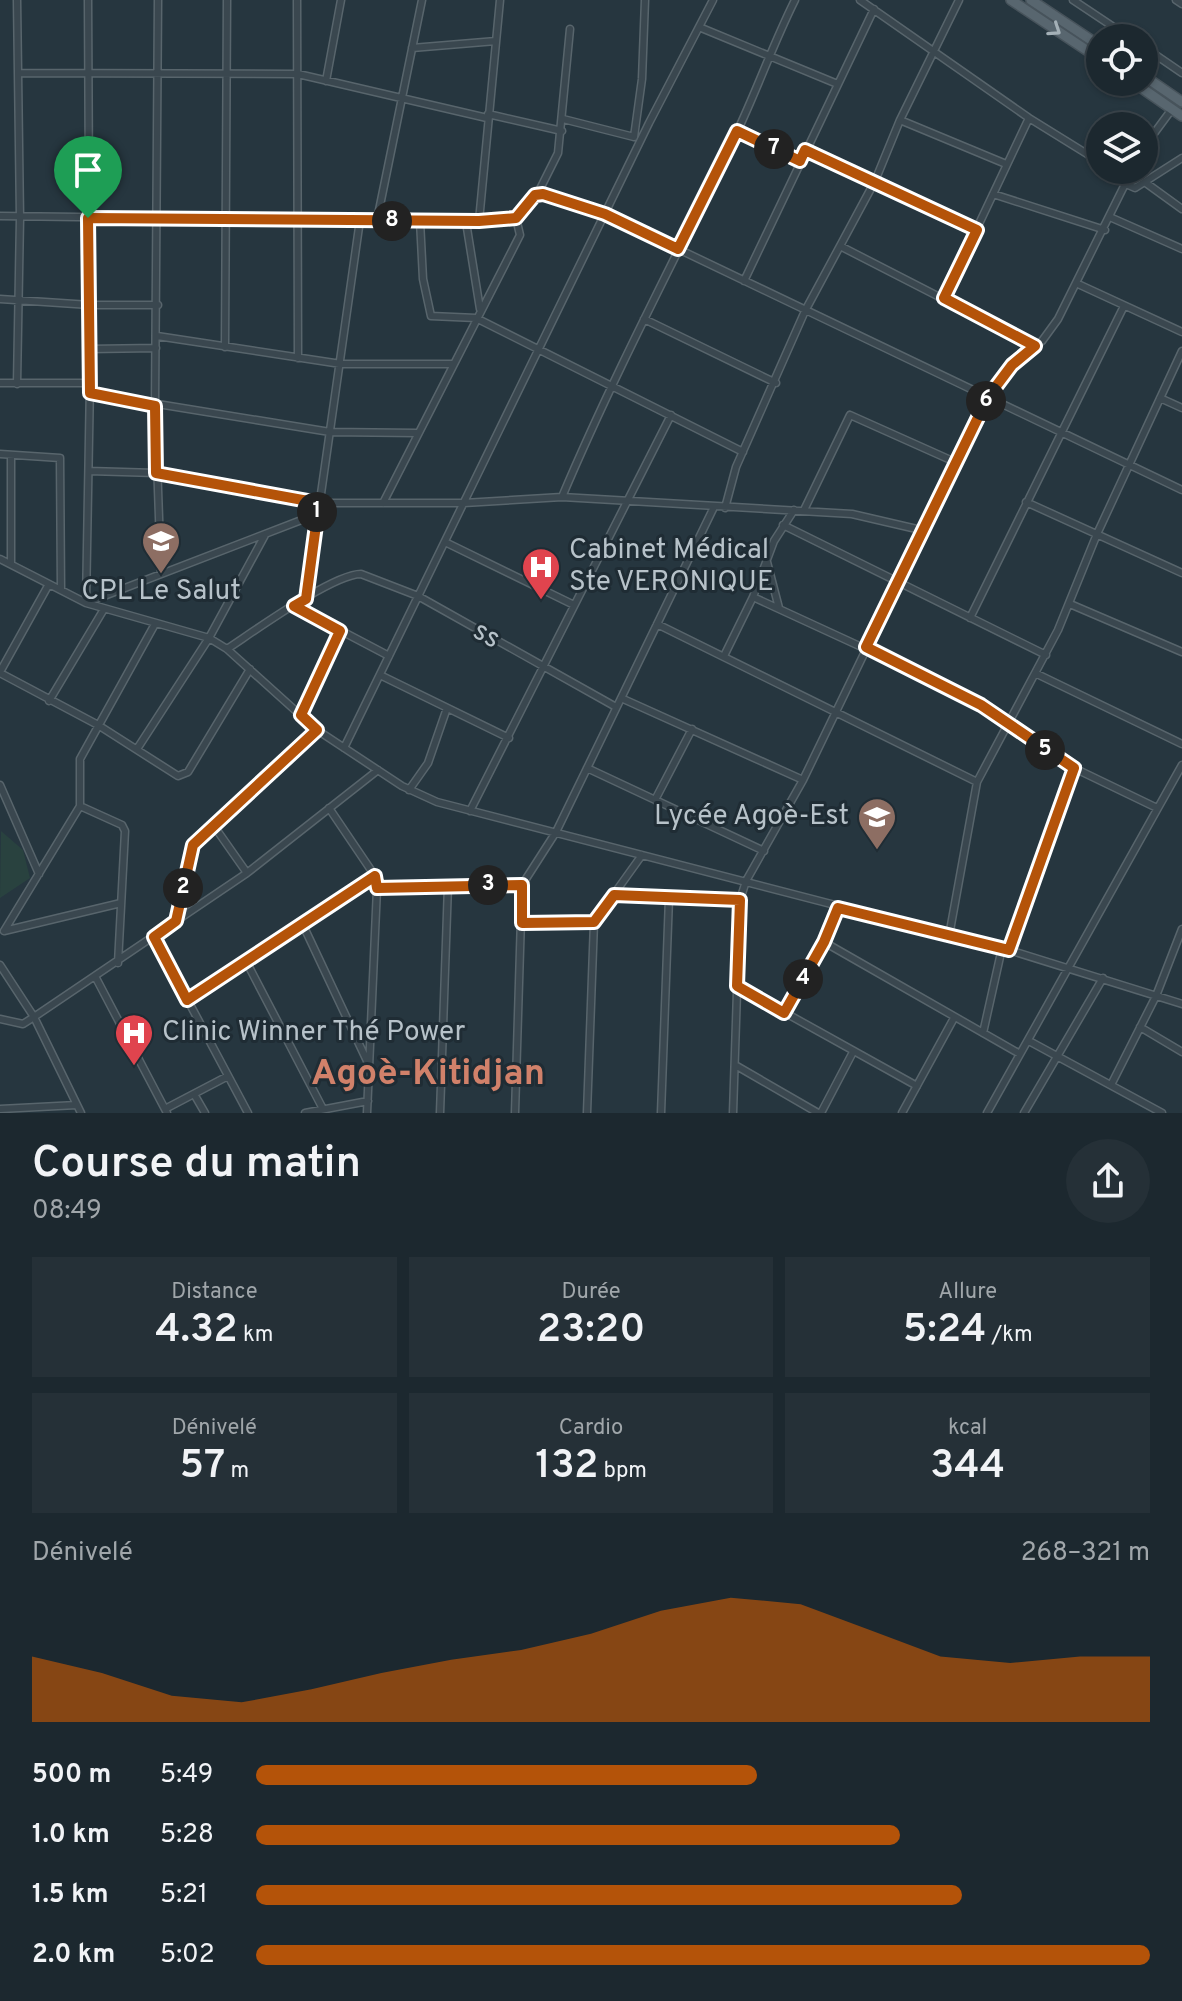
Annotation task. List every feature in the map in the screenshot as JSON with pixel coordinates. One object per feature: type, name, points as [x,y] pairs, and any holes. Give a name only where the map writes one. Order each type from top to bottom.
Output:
[{"type":"main road","points":[[1011,0],[1086,50]]},
{"type":"main road","points":[[1031,0],[1086,37]]},
{"type":"main road","points":[[1158,86],[1182,102]]},
{"type":"main road","points":[[1153,96],[1182,116]]},
{"type":"street","points":[[17,0],[20,218],[17,384]]},
{"type":"street","points":[[86,603],[90,393],[88,0]]},
{"type":"street","points":[[158,0],[155,406],[161,573]]},
{"type":"street","points":[[225,347],[227,0]]},
{"type":"street","points":[[297,0],[298,358]]},
{"type":"street","points":[[326,81],[341,0]]},
{"type":"street","points":[[377,220],[422,0]]},
{"type":"street","points":[[479,221],[500,0]]},
{"type":"street","points":[[638,138],[645,0]]},
{"type":"street","points":[[562,497],[612,384],[737,131],[767,56],[795,0]]},
{"type":"street","points":[[860,0],[1029,118],[1086,153]]},
{"type":"street","points":[[725,508],[743,452],[776,383],[805,311],[875,181],[900,120],[959,0]]},
{"type":"street","points":[[1073,0],[1109,24]]},
{"type":"street","points":[[1176,0],[1182,4]]},
{"type":"street","points":[[344,748],[605,214],[638,138],[710,2]]},
{"type":"street","points":[[744,281],[835,83],[874,9]]},
{"type":"street","points":[[699,27],[835,83]]},
{"type":"street","points":[[0,216],[466,222],[516,218],[535,195],[556,159],[562,131],[570,29]]},
{"type":"street","points":[[412,48],[496,41]]},
{"type":"street","points":[[1158,57],[1182,73]]},
{"type":"street","points":[[19,73],[298,74],[402,99],[562,131]]},
{"type":"street","points":[[1158,128],[1172,109]]},
{"type":"street","points":[[944,298],[1029,118]]},
{"type":"street","points":[[563,119],[638,138]]},
{"type":"street","points":[[900,120],[1006,164]]},
{"type":"street","points":[[737,131],[800,161]]},
{"type":"street","points":[[805,150],[977,230]]},
{"type":"street","points":[[1158,175],[1182,158]]},
{"type":"street","points":[[733,1113],[740,900],[746,881],[803,780],[895,583],[988,397],[1012,365],[1050,331],[1078,284],[1126,184],[1135,188],[1144,184]]},
{"type":"street","points":[[1147,184],[1182,209]]},
{"type":"street","points":[[993,194],[1105,230]]},
{"type":"street","points":[[535,195],[554,197],[605,214],[1182,490]]},
{"type":"street","points":[[383,503],[520,235],[516,218]]},
{"type":"street","points":[[1112,218],[1182,249]]},
{"type":"street","points":[[227,649],[306,599],[360,220]]},
{"type":"street","points":[[420,221],[423,279],[430,314],[476,318],[743,452]]},
{"type":"street","points":[[466,222],[480,309]]},
{"type":"street","points":[[842,247],[1035,346]]},
{"type":"street","points":[[1078,284],[1182,332]]},
{"type":"street","points":[[0,299],[90,305],[158,305]]},
{"type":"street","points":[[970,618],[1124,306]]},
{"type":"street","points":[[644,319],[776,383]]},
{"type":"street","points":[[157,336],[341,364],[452,364]]},
{"type":"street","points":[[90,349],[156,348]]},
{"type":"street","points":[[949,936],[977,782],[1037,674],[1070,604],[1097,534],[1182,351]]},
{"type":"street","points":[[0,383],[90,383]]},
{"type":"street","points":[[90,393],[155,406],[330,432],[417,433]]},
{"type":"street","points":[[1160,398],[1182,408]]},
{"type":"street","points":[[470,811],[671,415]]},
{"type":"street","points":[[804,510],[850,415],[955,462]]},
{"type":"street","points":[[0,454],[60,458],[61,590]]},
{"type":"street","points":[[11,455],[11,564]]},
{"type":"street","points":[[89,471],[156,473],[319,503],[464,503],[562,497],[863,515],[921,530]]},
{"type":"street","points":[[1026,502],[1182,573]]},
{"type":"street","points":[[515,1113],[522,885],[556,832],[714,507]]},
{"type":"street","points":[[724,656],[783,525],[794,510]]},
{"type":"street","points":[[86,603],[317,514]]},
{"type":"street","points":[[783,525],[1046,655]]},
{"type":"street","points":[[137,749],[209,638],[265,535]]},
{"type":"street","points":[[445,542],[574,605]]},
{"type":"street","points":[[0,559],[86,603],[209,638],[227,649],[317,730],[409,790],[437,802],[1006,949],[1182,1004]]},
{"type":"street","points":[[767,560],[779,608]]},
{"type":"street","name":"ss","points":[[306,599],[352,574],[361,574],[418,596],[543,669],[616,707]]},
{"type":"street","points":[[49,584],[0,672],[98,725],[178,776],[188,772],[250,669]]},
{"type":"street","points":[[753,597],[957,691],[1074,768],[1157,808]]},
{"type":"street","points":[[1070,604],[1182,652]]},
{"type":"street","points":[[294,606],[389,656]]},
{"type":"street","points":[[49,701],[104,609]]},
{"type":"street","points":[[121,903],[4,931],[80,806],[78,763],[155,624]]},
{"type":"street","points":[[657,624],[977,782]]},
{"type":"street","points":[[301,715],[340,631]]},
{"type":"street","points":[[1037,674],[1182,744]]},
{"type":"street","points":[[380,675],[509,738]]},
{"type":"street","points":[[621,698],[803,780]]},
{"type":"street","points":[[409,790],[428,763],[447,708]]},
{"type":"street","points":[[655,800],[692,729]]},
{"type":"street","points":[[176,921],[191,848],[317,730]]},
{"type":"street","points":[[987,1113],[1182,765]]},
{"type":"street","points":[[587,768],[764,851]]},
{"type":"street","points":[[983,1033],[1006,949],[1074,768]]},
{"type":"street","points":[[0,1019],[23,1024],[96,978],[247,873],[378,770]]},
{"type":"street","points":[[0,785],[39,874]]},
{"type":"street","points":[[80,806],[124,827],[118,963]]},
{"type":"street","points":[[329,808],[375,876],[377,888],[367,1113]]},
{"type":"street","points":[[214,826],[247,873]]},
{"type":"street","points":[[587,1113],[594,922],[642,855]]},
{"type":"street","points":[[187,1000],[375,876]]},
{"type":"street","points":[[440,1113],[448,885]]},
{"type":"street","points":[[377,888],[522,885]]},
{"type":"street","points":[[614,895],[740,900]]},
{"type":"street","points":[[661,1113],[669,898]]},
{"type":"street","points":[[784,1013],[824,942],[838,908]]},
{"type":"street","points":[[522,923],[594,922]]},
{"type":"street","points":[[303,925],[370,1066]]},
{"type":"street","points":[[1112,1083],[1156,996],[1182,929]]},
{"type":"street","points":[[154,937],[248,1113]]},
{"type":"street","points":[[824,942],[1020,1054]]},
{"type":"street","points":[[246,961],[323,1109]]},
{"type":"street","points":[[0,965],[34,1017],[81,1113]]},
{"type":"street","points":[[96,978],[166,1111],[228,1076]]},
{"type":"street","points":[[1024,1113],[1103,978]]},
{"type":"street","points":[[737,986],[917,1086]]},
{"type":"street","points":[[902,1113],[954,1018]]},
{"type":"street","points":[[1140,1027],[1182,1052]]},
{"type":"street","points":[[1029,1041],[1112,1083],[1162,1113]]},
{"type":"street","points":[[735,1065],[819,1113],[853,1052]]},
{"type":"street","points":[[194,1094],[205,1113]]},
{"type":"street","points":[[305,1113],[368,1101]]},
{"type":"street","points":[[0,1109],[30,1110],[77,1105]]},
{"type":"green space","points":[[1,831],[23,850],[30,878],[0,898]]},
{"type":"place","name":"CPL Le Salut","points":[[161,575]]},
{"type":"place","name":"Cabinet Médical Ste VERONIQUE","points":[[541,601]]},
{"type":"place","name":"Lycée Agoè-Est","points":[[877,851]]},
{"type":"place","name":"Clinic Winner Thé Power","points":[[134,1067]]},
{"type":"district","name":"Agoè-Kitidjan","points":[[428,1075]]},
{"type":"route","points":[[737,131],[800,161],[805,150],[977,230],[944,298],[1035,346],[1012,365],[988,397],[866,647],[957,691],[1074,768],[1009,950],[838,908],[824,942],[784,1013],[737,986],[740,900],[614,895],[594,922],[522,923],[522,885],[377,888],[375,876],[187,1000],[154,937],[176,921],[193,845],[317,730],[301,715],[340,631],[294,606],[306,599],[319,503],[156,473],[155,406],[90,393],[88,218],[479,221],[516,218],[535,195],[543,194],[605,214],[678,249],[737,131]]}]
